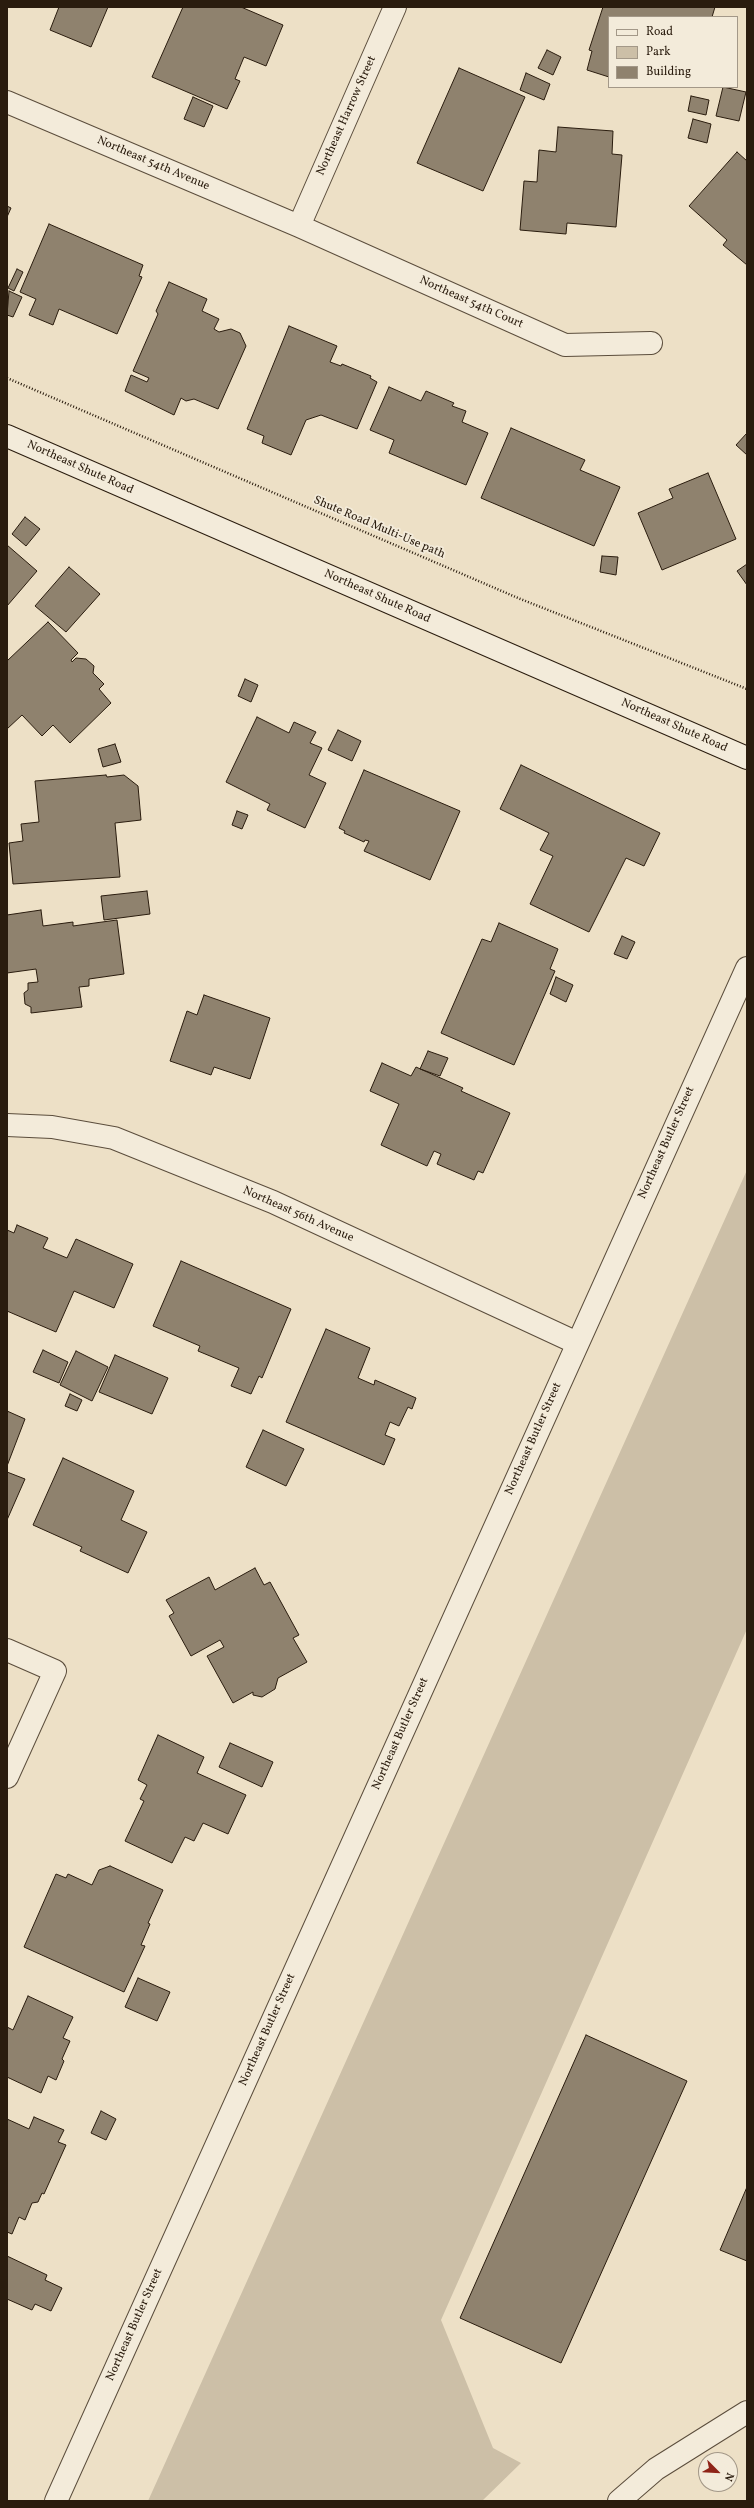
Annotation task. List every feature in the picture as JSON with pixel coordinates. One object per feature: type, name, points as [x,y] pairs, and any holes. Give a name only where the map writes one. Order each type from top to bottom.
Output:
[{"type":"street","name":"Northeast Harrow Street","points":[[299,226],[395,7]]},
{"type":"street","name":"Northeast 54th Avenue","points":[[7,102],[299,226]]},
{"type":"street","name":"Northeast 54th Court","points":[[299,226],[565,345],[651,342]]},
{"type":"street","name":"Northeast Shute Road","points":[[7,436],[747,758]]},
{"type":"street","name":"Northeast Butler Street","points":[[56,2501],[747,968]]},
{"type":"street","name":"Northeast 56th Avenue","points":[[7,1125],[52,1127],[114,1138],[273,1202],[577,1343]]},
{"type":"street","points":[[7,1650],[55,1671],[7,1777]]},
{"type":"street","points":[[619,2501],[656,2469],[747,2412]]},
{"type":"path","name":"Shute Road Multi-Use path","points":[[7,378],[518,598],[747,689]]},
{"type":"green space","points":[[747,1170],[747,1629],[441,2320],[493,2448],[521,2463],[482,2501],[148,2501]]},
{"type":"building","points":[[59,7],[108,7],[91,47],[50,30]]},
{"type":"building","points":[[183,7],[241,7],[283,25],[266,66],[244,57],[235,79],[240,81],[227,109],[152,77]]},
{"type":"building","points":[[603,7],[715,7],[712,16],[608,16],[608,77],[587,70],[592,51],[589,50]]},
{"type":"building","points":[[547,50],[561,57],[553,75],[538,68]]},
{"type":"building","points":[[459,68],[525,97],[483,191],[417,163]]},
{"type":"building","points":[[526,73],[550,84],[544,100],[520,90]]},
{"type":"building","points":[[723,88],[746,92],[739,121],[716,116]]},
{"type":"building","points":[[691,96],[709,100],[706,115],[688,111]]},
{"type":"building","points":[[193,97],[213,106],[204,127],[184,119]]},
{"type":"building","points":[[693,119],[711,124],[707,143],[688,138]]},
{"type":"building","points":[[558,127],[613,131],[612,154],[622,155],[616,227],[567,223],[566,234],[520,230],[524,181],[537,182],[539,150],[556,152]]},
{"type":"building","points":[[737,152],[747,161],[747,265],[723,245],[727,240],[689,206]]},
{"type":"building","points":[[7,206],[11,208],[7,217]]},
{"type":"building","points":[[49,224],[143,265],[139,276],[142,277],[117,334],[59,309],[53,325],[29,315],[36,299],[20,292]]},
{"type":"building","points":[[17,269],[23,272],[14,291],[8,288]]},
{"type":"building","points":[[169,282],[207,299],[202,311],[219,319],[214,329],[219,332],[231,329],[240,333],[246,346],[218,409],[194,399],[186,401],[181,398],[174,415],[125,391],[131,375],[147,382],[149,378],[133,371],[158,314],[156,311]]},
{"type":"building","points":[[9,291],[22,297],[13,317],[7,315]]},
{"type":"building","points":[[289,326],[337,346],[330,362],[341,366],[342,364],[371,376],[370,378],[377,382],[357,429],[321,415],[306,420],[291,455],[262,443],[264,436],[247,429]]},
{"type":"building","points":[[389,387],[421,401],[426,391],[454,403],[452,406],[466,411],[462,422],[488,433],[466,485],[389,453],[394,440],[370,430]]},
{"type":"building","points":[[511,428],[585,460],[580,470],[620,487],[594,546],[481,498]]},
{"type":"building","points":[[747,433],[747,455],[736,445]]},
{"type":"building","points":[[708,473],[736,539],[662,570],[638,513],[673,498],[669,489]]},
{"type":"building","points":[[25,517],[40,529],[26,546],[12,534]]},
{"type":"building","points":[[7,545],[37,571],[7,606]]},
{"type":"building","points":[[602,556],[618,557],[616,575],[600,572]]},
{"type":"building","points":[[747,564],[747,585],[737,571]]},
{"type":"building","points":[[69,567],[100,594],[66,632],[35,606]]},
{"type":"building","points":[[48,622],[78,653],[71,660],[72,662],[76,658],[86,659],[94,666],[93,673],[104,684],[99,689],[111,703],[70,743],[53,725],[42,736],[22,715],[7,729],[7,661]]},
{"type":"building","points":[[245,679],[258,685],[251,702],[238,696]]},
{"type":"building","points":[[257,717],[289,733],[294,722],[316,732],[310,743],[322,748],[309,775],[326,783],[305,828],[267,810],[270,804],[226,782]]},
{"type":"building","points":[[338,730],[361,741],[352,761],[328,750]]},
{"type":"building","points":[[115,744],[121,762],[103,767],[98,749]]},
{"type":"building","points":[[521,765],[660,833],[644,866],[626,858],[589,932],[530,904],[553,856],[540,850],[549,833],[500,809]]},
{"type":"building","points":[[364,770],[460,811],[430,880],[364,851],[369,841],[365,840],[364,842],[344,833],[345,831],[339,828]]},
{"type":"building","points":[[106,775],[107,777],[124,775],[138,786],[141,820],[115,823],[120,877],[13,884],[9,843],[23,841],[21,824],[39,822],[35,781]]},
{"type":"building","points":[[237,811],[248,815],[242,829],[232,825]]},
{"type":"building","points":[[147,891],[150,914],[104,920],[101,896]]},
{"type":"building","points":[[41,910],[43,926],[73,922],[73,926],[117,920],[124,974],[89,979],[89,986],[79,987],[82,1007],[31,1013],[31,1007],[25,1004],[24,993],[28,990],[28,983],[38,982],[36,969],[7,973],[7,915]]},
{"type":"building","points":[[499,923],[558,949],[550,969],[555,971],[514,1065],[441,1033],[482,939],[491,942]]},
{"type":"building","points":[[622,936],[635,942],[627,959],[614,954]]},
{"type":"building","points":[[556,977],[573,985],[566,1002],[550,994]]},
{"type":"building","points":[[204,995],[270,1018],[250,1079],[214,1067],[211,1075],[170,1061],[187,1011],[197,1015]]},
{"type":"building","points":[[428,1051],[448,1058],[440,1076],[420,1069]]},
{"type":"building","points":[[382,1063],[411,1076],[416,1067],[463,1088],[461,1091],[510,1113],[483,1173],[478,1171],[474,1180],[437,1164],[441,1154],[434,1151],[427,1166],[381,1145],[399,1104],[370,1091]]},
{"type":"building","points":[[17,1225],[48,1238],[43,1248],[67,1258],[76,1239],[133,1264],[114,1308],[74,1291],[56,1332],[7,1311],[7,1230],[14,1233]]},
{"type":"building","points":[[181,1261],[291,1309],[262,1378],[259,1376],[251,1394],[231,1386],[239,1368],[198,1351],[200,1346],[153,1326]]},
{"type":"building","points":[[326,1329],[370,1348],[358,1378],[374,1385],[375,1380],[416,1398],[412,1409],[408,1407],[399,1426],[390,1422],[385,1435],[395,1439],[384,1465],[286,1422]]},
{"type":"building","points":[[43,1350],[68,1362],[59,1383],[33,1372]]},
{"type":"building","points":[[76,1351],[108,1367],[92,1401],[60,1385]]},
{"type":"building","points":[[115,1355],[168,1378],[152,1414],[99,1392]]},
{"type":"building","points":[[70,1394],[82,1400],[77,1411],[65,1406]]},
{"type":"building","points":[[7,1411],[25,1419],[7,1466]]},
{"type":"building","points":[[263,1430],[304,1449],[286,1486],[246,1467]]},
{"type":"building","points":[[63,1458],[134,1491],[121,1520],[147,1532],[128,1573],[80,1551],[82,1547],[33,1525]]},
{"type":"building","points":[[7,1472],[25,1479],[7,1520]]},
{"type":"building","points":[[255,1568],[264,1585],[270,1582],[299,1635],[293,1638],[307,1662],[278,1678],[275,1689],[262,1697],[253,1695],[253,1692],[233,1703],[207,1656],[224,1647],[220,1640],[191,1656],[169,1616],[174,1613],[166,1600],[209,1577],[215,1590]]},
{"type":"building","points":[[158,1735],[204,1757],[197,1773],[246,1795],[228,1834],[203,1823],[194,1841],[185,1837],[172,1863],[125,1841],[144,1801],[140,1799],[147,1785],[138,1780]]},
{"type":"building","points":[[230,1743],[273,1762],[262,1787],[219,1767]]},
{"type":"building","points":[[110,1866],[163,1890],[148,1923],[150,1924],[141,1945],[145,1946],[124,1992],[24,1947],[56,1874],[66,1878],[68,1874],[92,1885],[99,1870]]},
{"type":"building","points":[[138,1978],[170,1992],[157,2021],[125,2007]]},
{"type":"building","points":[[28,1996],[73,2017],[63,2038],[70,2041],[62,2059],[64,2061],[56,2080],[48,2076],[41,2093],[7,2077],[7,2027],[13,2030]]},
{"type":"building","points":[[586,2035],[687,2081],[561,2363],[460,2318]]},
{"type":"building","points":[[101,2111],[116,2119],[106,2140],[91,2133]]},
{"type":"building","points":[[34,2117],[64,2130],[58,2142],[66,2145],[44,2194],[42,2193],[38,2202],[32,2203],[25,2220],[19,2217],[12,2234],[7,2232],[7,2119],[29,2129]]},
{"type":"building","points":[[747,2187],[747,2261],[720,2250]]},
{"type":"building","points":[[7,2256],[47,2275],[45,2280],[62,2288],[51,2311],[35,2304],[32,2310],[7,2299]]}]
